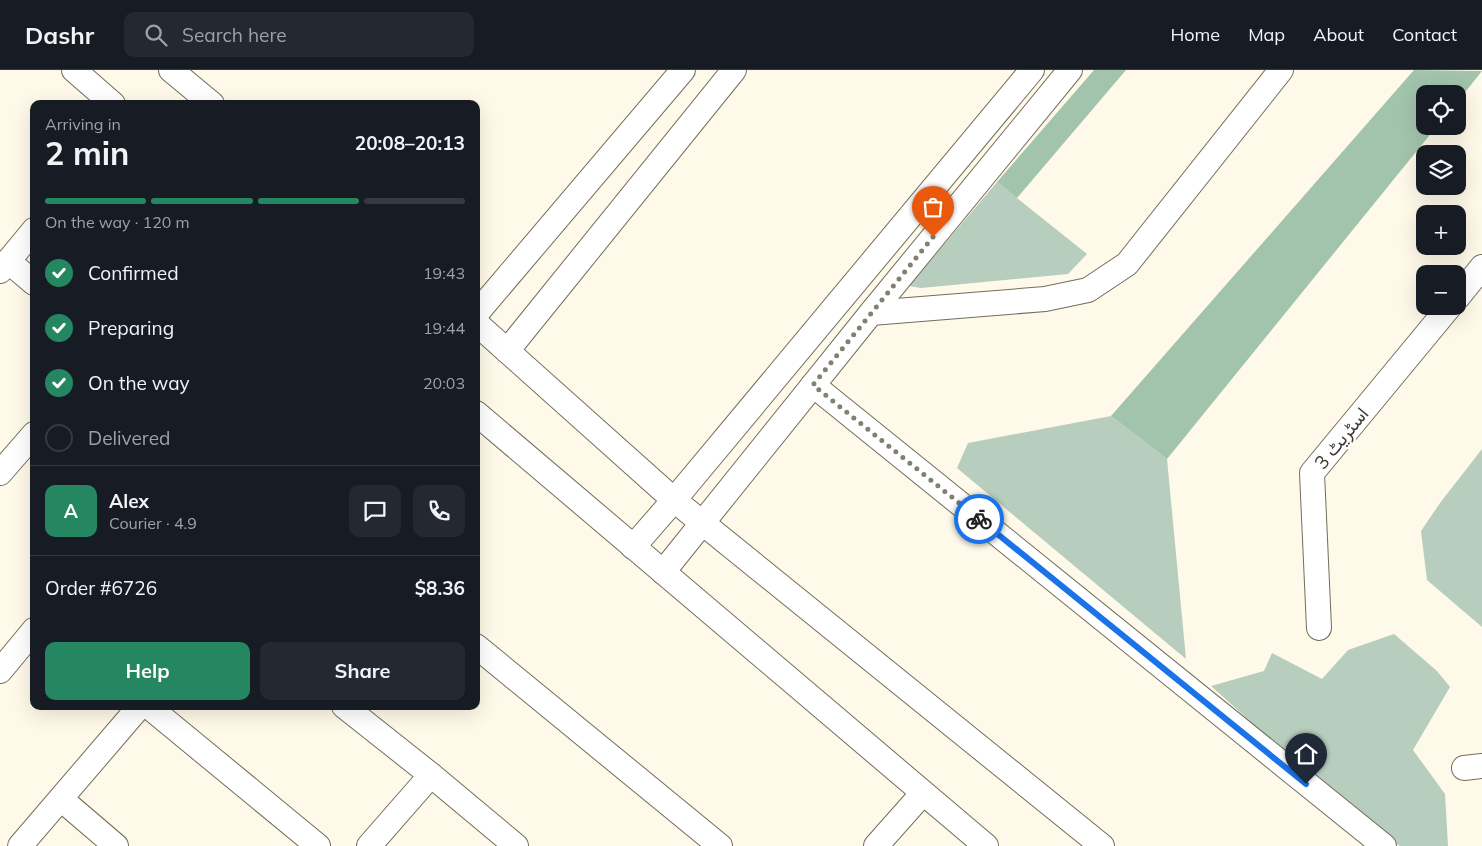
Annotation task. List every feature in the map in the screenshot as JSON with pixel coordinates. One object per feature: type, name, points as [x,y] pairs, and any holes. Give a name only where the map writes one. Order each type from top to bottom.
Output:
[{"type":"street","points":[[74,70],[109,100]]},
{"type":"street","points":[[171,70],[207,100]]},
{"type":"street","points":[[480,309],[683,70]]},
{"type":"street","points":[[507,351],[734,70]]},
{"type":"street","points":[[633,547],[1032,70]]},
{"type":"street","points":[[663,572],[871,313],[1070,70]]},
{"type":"street","points":[[871,313],[1045,299],[1088,290],[1127,264],[1281,70]]},
{"type":"street","points":[[30,235],[4,266],[30,281]]},
{"type":"street","points":[[1466,287],[1482,267]]},
{"type":"street","name":"اسٹریٹ 3","points":[[1318,628],[1312,473],[1443,315]]},
{"type":"street","points":[[480,327],[674,500],[1102,846]]},
{"type":"street","points":[[813,385],[1384,846]]},
{"type":"street","points":[[480,416],[986,846]]},
{"type":"street","points":[[0,473],[30,444]]},
{"type":"street","points":[[0,671],[30,635]]},
{"type":"street","points":[[480,649],[711,843]]},
{"type":"street","points":[[20,846],[137,710]]},
{"type":"street","points":[[153,710],[318,846]]},
{"type":"street","points":[[349,710],[516,846]]},
{"type":"street","points":[[369,846],[431,775]]},
{"type":"street","points":[[876,846],[923,793]]},
{"type":"street","points":[[60,799],[116,846]]},
{"type":"green space","points":[[1094,70],[1126,70],[1017,198],[997,182]]},
{"type":"green space","points":[[1414,70],[1482,71],[1466,91],[1466,85],[1416,85],[1416,135],[1430,135],[1422,145],[1416,145],[1416,152],[1167,459],[1111,416]]},
{"type":"green space","points":[[997,182],[1087,254],[1068,274],[921,288],[909,286]]},
{"type":"green space","points":[[1111,416],[1167,459],[1186,659],[957,468],[968,443]]},
{"type":"green space","points":[[1482,449],[1482,627],[1427,580],[1421,531]]},
{"type":"green space","points":[[1394,634],[1437,671],[1450,687],[1413,750],[1445,794],[1448,846],[1400,846],[1353,814],[1211,686],[1264,671],[1272,653],[1322,679],[1348,650]]},
{"type":"way so far","points":[[933,237],[813,385],[979,519]]},
{"type":"route","points":[[979,519],[1306,784]]}]
